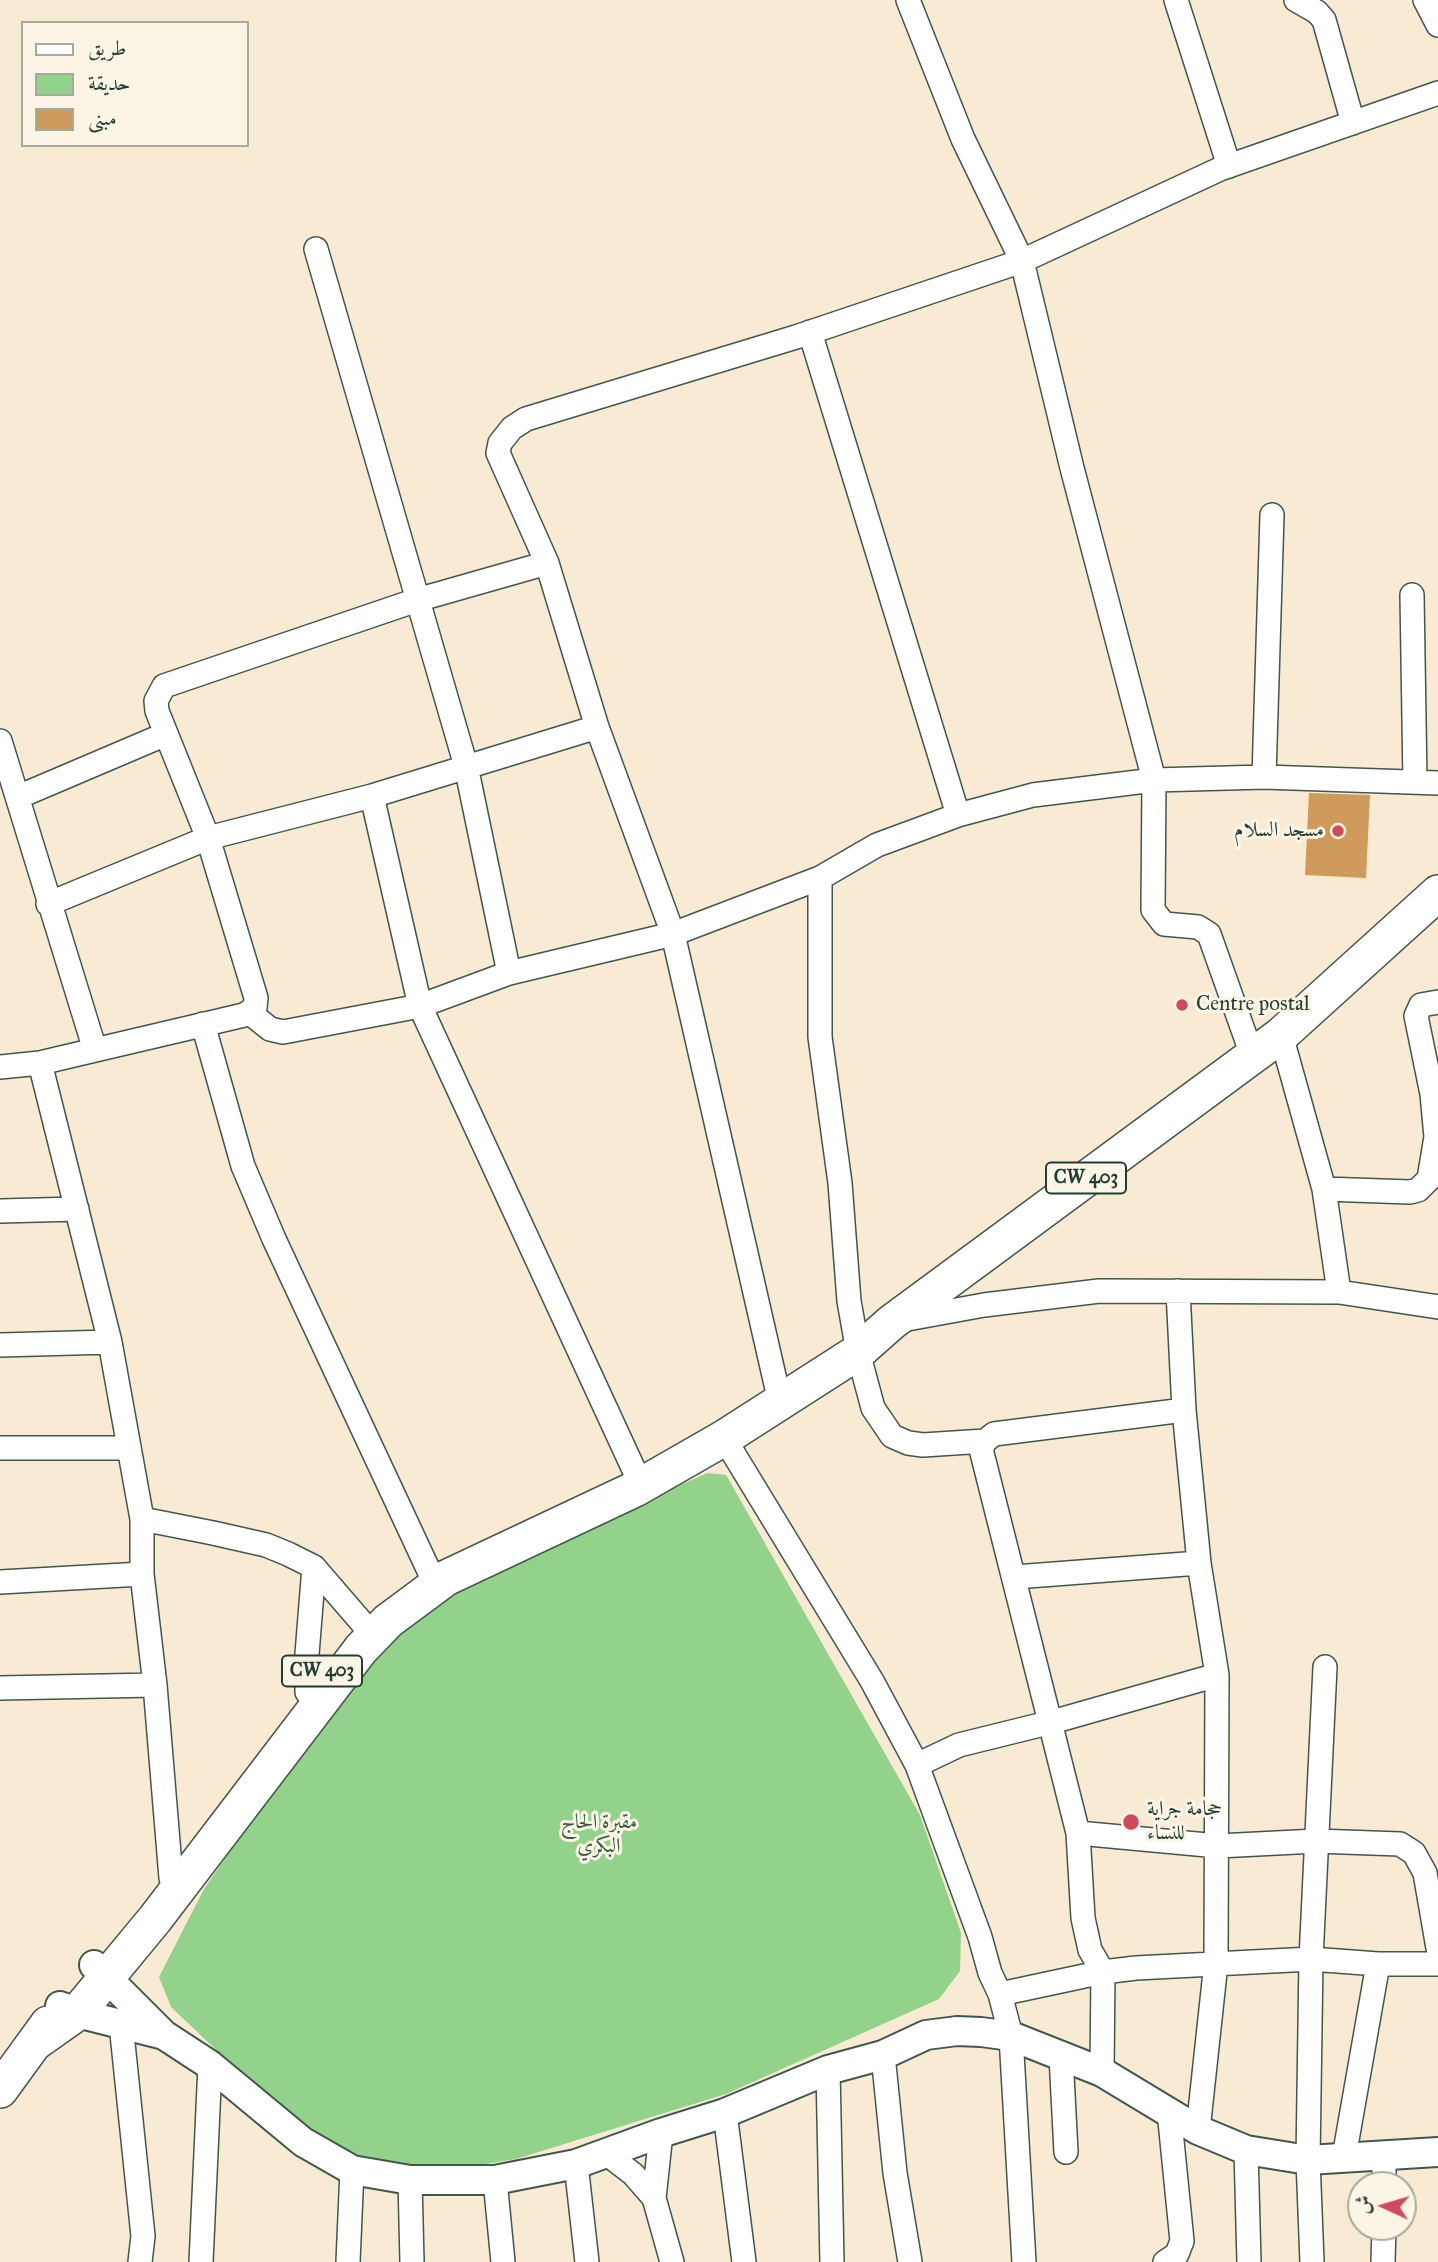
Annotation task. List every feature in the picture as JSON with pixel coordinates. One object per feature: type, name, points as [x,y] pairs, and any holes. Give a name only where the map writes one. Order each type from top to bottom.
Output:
[{"type":"main road","name":"CW 403","points":[[100,1971],[155,1919],[360,1649],[388,1621],[446,1578],[635,1489],[724,1438],[858,1352],[892,1322],[1281,1035],[1437,898]]},
{"type":"main road","name":"CW 403","points":[[0,2090],[36,2042],[68,2010],[100,1971],[307,1692],[364,1625],[430,1573],[472,1548],[635,1472],[724,1438]]},
{"type":"street","points":[[908,0],[963,139],[1022,261],[1072,468],[1154,780],[1153,910],[1164,924],[1198,926],[1209,934],[1252,1055]]},
{"type":"street","points":[[1176,0],[1229,166]]},
{"type":"street","points":[[1425,0],[1438,25]]},
{"type":"street","points":[[1307,2],[1324,20],[1353,123]]},
{"type":"street","points":[[780,1402],[673,934],[597,727],[547,563],[498,453],[502,439],[526,419],[810,332],[1022,261],[1229,166],[1438,93]]},
{"type":"street","points":[[316,250],[466,766],[509,973]]},
{"type":"street","points":[[810,332],[958,815]]},
{"type":"street","points":[[1264,776],[1272,515]]},
{"type":"street","points":[[0,1067],[40,1063],[250,1013],[256,1008],[257,998],[208,838],[157,711],[156,701],[164,686],[417,600],[547,563]]},
{"type":"street","points":[[1412,595],[1415,782]]},
{"type":"street","points":[[48,904],[208,838],[372,796],[597,727]]},
{"type":"street","points":[[18,797],[166,734]]},
{"type":"street","points":[[0,741],[95,1050]]},
{"type":"street","points":[[250,1013],[270,1029],[283,1032],[420,1006],[509,973],[673,934],[820,878],[877,845],[958,815],[1033,795],[1154,780],[1264,776],[1438,783]]},
{"type":"street","points":[[372,796],[420,1006],[635,1472]]},
{"type":"street","points":[[820,878],[820,1037],[835,1138],[849,1301],[858,1352],[873,1408],[892,1436],[908,1443],[923,1445],[985,1441]]},
{"type":"street","points":[[1324,1189],[1410,1192],[1418,1190],[1429,1179],[1436,1137],[1432,1094],[1416,1016],[1421,1005],[1438,1002]]},
{"type":"street","points":[[203,1024],[243,1166],[274,1239],[430,1573]]},
{"type":"street","points":[[1281,1035],[1324,1189],[1339,1292]]},
{"type":"street","points":[[40,1063],[110,1342],[127,1448],[142,1519],[142,1574],[155,1685],[171,1878]]},
{"type":"street","points":[[0,1211],[77,1209]]},
{"type":"street","points":[[892,1322],[984,1305],[1099,1291],[1339,1292],[1438,1307]]},
{"type":"street","points":[[1178,1291],[1184,1410],[1199,1563],[1217,1675],[1216,1962],[1198,2130]]},
{"type":"street","points":[[0,1345],[110,1342]]},
{"type":"street","points":[[1102,2072],[1103,1972],[1090,1950],[1083,1917],[1078,1833],[981,1449],[985,1441],[994,1434],[1184,1410]]},
{"type":"street","points":[[724,1438],[872,1681],[917,1765],[980,1937],[1011,2036],[1024,2262]]},
{"type":"street","points":[[0,1448],[127,1448]]},
{"type":"street","points":[[142,1519],[266,1545],[314,1567],[364,1625]]},
{"type":"street","points":[[1015,1577],[1199,1563]]},
{"type":"street","points":[[307,1692],[307,1654],[314,1567]]},
{"type":"street","points":[[0,1582],[142,1574]]},
{"type":"street","points":[[1312,2262],[1308,2160],[1311,1959],[1325,1667]]},
{"type":"street","points":[[917,1765],[959,1745],[1052,1722],[1217,1675]]},
{"type":"street","points":[[0,1688],[155,1685]]},
{"type":"street","points":[[1078,1833],[1218,1846],[1317,1841],[1400,1844],[1414,1853],[1425,1873],[1438,1948]]},
{"type":"street","points":[[1000,1994],[1103,1972],[1216,1962],[1311,1959],[1378,1964],[1438,1964]]},
{"type":"street","points":[[1344,2157],[1378,1964]]},
{"type":"street","points":[[100,1971],[164,2035],[210,2065],[303,2142],[352,2171],[410,2180],[495,2180],[576,2164],[725,2113],[828,2070],[883,2054],[926,2035],[957,2031],[1011,2036],[1102,2072],[1198,2130],[1246,2150],[1308,2160],[1438,2151]]},
{"type":"street","points":[[68,2010],[164,2035]]},
{"type":"street","points":[[121,2024],[143,2236],[140,2262]]},
{"type":"street","points":[[883,2054],[895,2172],[910,2262]]},
{"type":"street","points":[[1061,2056],[1066,2152]]},
{"type":"street","points":[[201,2262],[210,2065]]},
{"type":"street","points":[[828,2070],[832,2262]]},
{"type":"street","points":[[1165,2262],[1177,2254],[1182,2241],[1169,2111]]},
{"type":"street","points":[[725,2113],[744,2262]]},
{"type":"street","points":[[661,2133],[654,2198],[672,2262]]},
{"type":"street","points":[[1246,2150],[1248,2262]]},
{"type":"street","points":[[607,2154],[632,2174],[654,2198]]},
{"type":"street","points":[[1384,2154],[1384,2171]]},
{"type":"street","points":[[576,2164],[587,2262]]},
{"type":"street","points":[[348,2262],[352,2171]]},
{"type":"street","points":[[410,2180],[412,2262]]},
{"type":"street","points":[[495,2180],[503,2262]]},
{"type":"street","points":[[1384,2241],[1384,2262]]},
{"type":"green space","name":"مقبرة الحاج البكري","points":[[707,1473],[726,1475],[920,1815],[961,1933],[960,1971],[939,1999],[726,2094],[516,2159],[462,2168],[409,2165],[348,2156],[312,2141],[171,2007],[159,1977],[204,1889],[372,1646],[437,1594]]},
{"type":"building","name":"مسجد السلام","points":[[1309,793],[1370,795],[1366,878],[1305,875]]},
{"type":"place","name":"مسجد السلام","points":[[1338,831]]},
{"type":"place","name":"Centre postal","points":[[1182,1005]]},
{"type":"place","name":"حجامة جراية للنساء","points":[[1131,1822]]}]
